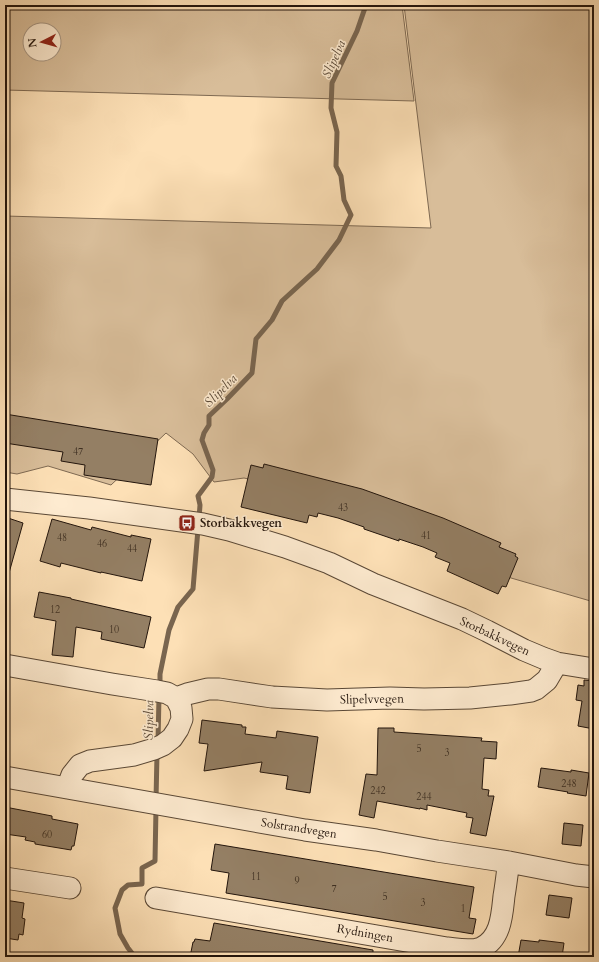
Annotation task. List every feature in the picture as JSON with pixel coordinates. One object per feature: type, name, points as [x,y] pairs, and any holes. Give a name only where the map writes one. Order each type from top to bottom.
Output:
[{"type":"street","name":"Storbakkvegen","points":[[5,499],[89,508],[224,528],[286,547],[329,564],[373,584],[462,619],[524,650],[557,663],[594,669]]},
{"type":"street","name":"Slipelvvegen","points":[[176,698],[208,689],[219,689],[272,697],[327,700],[470,698],[510,694],[536,689],[546,680],[557,663]]},
{"type":"street","points":[[5,665],[157,691],[167,693],[176,698],[181,708],[182,719],[172,738],[163,745],[144,752],[123,757],[90,761],[80,765],[72,775],[67,788]]},
{"type":"street","name":"Solstrandvegen","points":[[5,777],[305,830],[376,840],[594,877]]},
{"type":"street","name":"Rydningen","points":[[156,898],[446,948],[466,950],[481,948],[491,940],[496,933],[501,921],[508,862]]},
{"type":"street","points":[[5,878],[70,888]]},
{"type":"shaded area","points":[[5,5],[402,5],[414,101],[5,90]]},
{"type":"shaded area","points":[[404,5],[594,5],[594,602],[473,567],[387,510],[244,478],[214,482],[193,454],[166,433],[111,485],[48,466],[17,474],[5,472],[5,216],[431,228]]},
{"type":"building","points":[[5,414],[158,439],[151,485],[84,475],[85,465],[61,461],[63,452],[5,443]]},
{"type":"building","points":[[264,464],[362,489],[443,518],[501,543],[499,547],[516,554],[515,556],[518,558],[506,587],[502,586],[498,594],[447,571],[450,563],[435,557],[437,553],[399,539],[399,541],[364,529],[364,527],[338,518],[318,513],[317,517],[309,515],[307,523],[241,507],[251,465],[263,468]]},
{"type":"building","points":[[5,517],[23,523],[9,573],[5,572]]},
{"type":"building","points":[[52,519],[91,530],[92,527],[131,537],[131,535],[151,539],[142,581],[61,563],[60,567],[40,561]]},
{"type":"building","points":[[39,592],[151,617],[144,648],[101,639],[102,632],[76,627],[73,657],[52,655],[56,621],[34,617]]},
{"type":"building","points":[[584,680],[594,681],[594,729],[578,726],[582,701],[576,700],[578,685],[584,686]]},
{"type":"building","points":[[202,720],[242,725],[242,727],[246,727],[245,734],[276,738],[277,731],[318,737],[310,793],[286,789],[288,776],[260,772],[262,762],[204,771],[208,744],[199,743]]},
{"type":"building","points":[[378,728],[394,728],[394,732],[482,738],[481,741],[497,742],[496,759],[484,758],[482,789],[489,790],[488,796],[494,796],[486,836],[470,833],[473,818],[466,817],[467,813],[427,805],[427,810],[377,801],[374,818],[359,815],[366,774],[377,775]]},
{"type":"building","points":[[541,768],[589,773],[586,796],[538,787]]},
{"type":"building","points":[[5,807],[52,816],[52,819],[78,824],[74,846],[72,846],[71,850],[35,844],[35,842],[25,840],[26,837],[5,834]]},
{"type":"building","points":[[564,823],[583,825],[581,846],[562,844]]},
{"type":"building","points":[[215,844],[474,887],[469,918],[476,919],[473,934],[226,893],[229,873],[211,870]]},
{"type":"building","points":[[549,895],[572,898],[569,918],[546,915]]},
{"type":"building","points":[[5,900],[24,903],[22,918],[25,919],[23,935],[19,934],[18,940],[5,938]]},
{"type":"building","points":[[214,923],[373,950],[373,957],[190,957],[195,939],[210,941]]},
{"type":"building","points":[[521,940],[539,942],[539,940],[564,943],[562,957],[518,957]]},
{"type":"waterway","name":"Slipelva","points":[[199,519],[200,505],[198,496],[212,477],[213,470],[202,440],[209,425],[209,416],[252,373],[256,339],[272,320],[282,301],[317,269],[339,240],[351,215],[344,200],[341,176],[336,166],[337,132],[331,108],[332,83],[357,31],[366,5]]},
{"type":"waterway","name":"Slipelva","points":[[160,686],[160,674],[169,630],[178,607],[193,589],[198,529]]},
{"type":"waterway","name":"Slipelva","points":[[158,742],[159,696]]},
{"type":"waterway","name":"Slipelva","points":[[156,800],[157,754]]},
{"type":"waterway","name":"Slipelva","points":[[135,957],[120,934],[115,908],[122,890],[128,885],[142,884],[142,868],[155,861],[156,808]]},
{"type":"place","name":"Storbakkvegen","points":[[187,523]]}]
